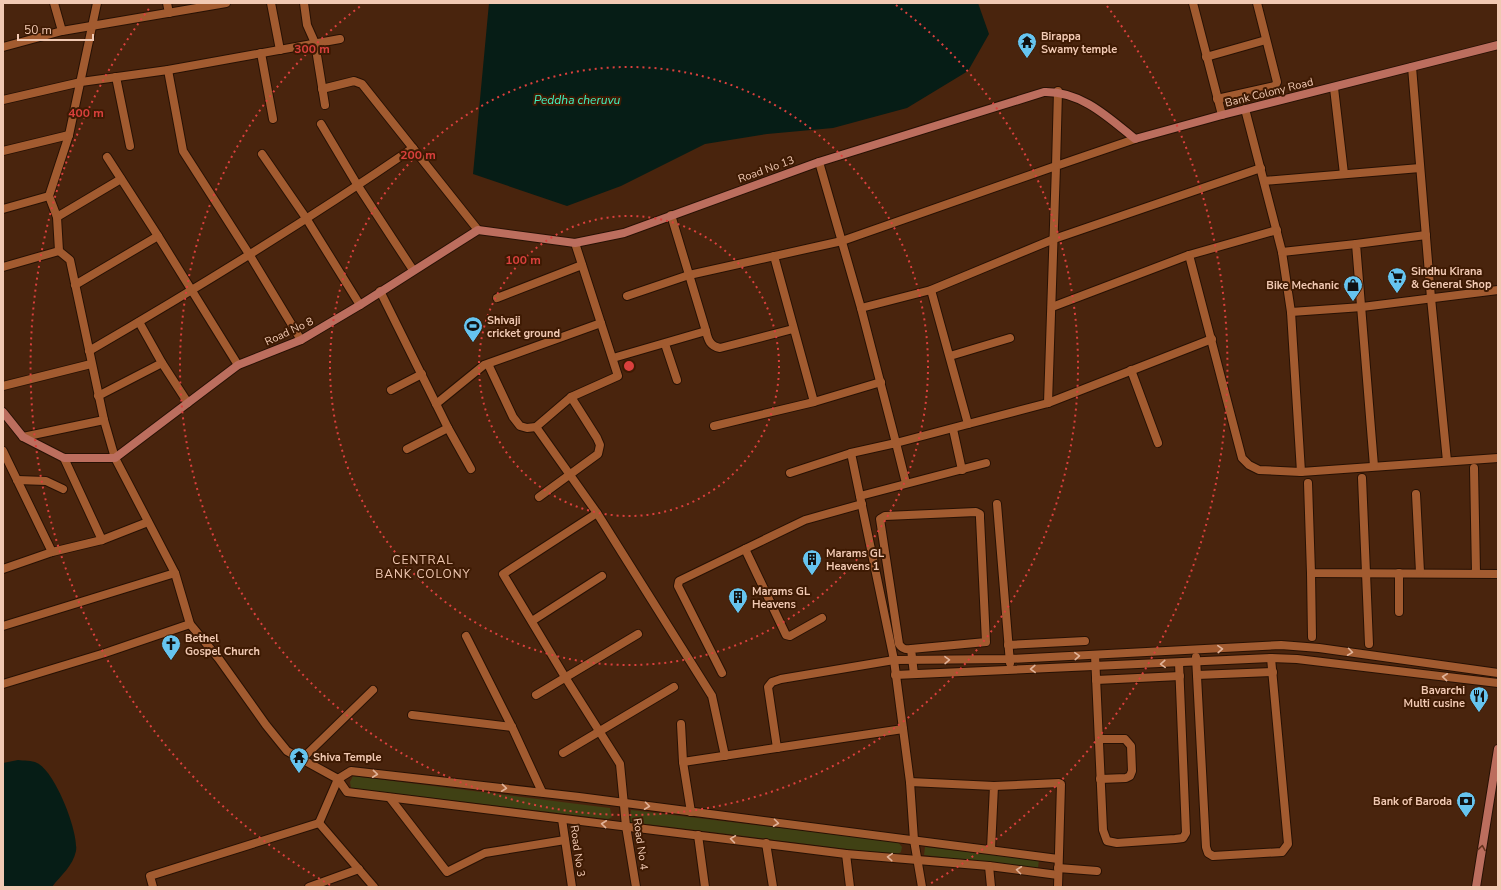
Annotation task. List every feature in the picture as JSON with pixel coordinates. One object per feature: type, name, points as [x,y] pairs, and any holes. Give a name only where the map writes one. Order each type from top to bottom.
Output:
[{"type":"street","points":[[54,3],[62,31]]},
{"type":"street","points":[[97,3],[69,135],[49,196],[57,217],[59,251],[70,260],[98,396],[115,458],[175,574],[190,624],[219,659],[266,725],[287,751],[338,779],[347,792],[562,819],[698,834],[846,854],[1058,872],[1096,871]]},
{"type":"street","points":[[167,3],[169,13]]},
{"type":"street","points":[[3,47],[62,31],[225,3]]},
{"type":"street","points":[[271,3],[280,50]]},
{"type":"street","points":[[304,3],[308,25],[315,43],[325,105]]},
{"type":"street","points":[[1193,3],[1222,115]]},
{"type":"street","points":[[1217,99],[1275,86],[1277,82],[1257,3]]},
{"type":"street","points":[[3,100],[81,82],[168,70],[340,39]]},
{"type":"street","points":[[1206,57],[1266,40]]},
{"type":"street","name":"Bank Colony Road","points":[[1135,139],[1245,109],[1334,88],[1498,45]]},
{"type":"street","points":[[261,53],[273,118]]},
{"type":"street","points":[[1412,67],[1431,298],[1447,461]]},
{"type":"street","points":[[168,70],[183,151],[249,254],[301,340]]},
{"type":"street","points":[[116,77],[130,146]]},
{"type":"street","points":[[322,89],[358,82],[478,230]]},
{"type":"street","points":[[1334,88],[1344,174]]},
{"type":"street","points":[[1048,403],[1058,91],[1079,98],[1100,110],[1135,139]]},
{"type":"street","name":"Road No 13","points":[[478,230],[575,243],[624,233],[819,162],[1044,92],[1058,91]]},
{"type":"street","points":[[1245,109],[1282,252],[1291,312],[1301,472]]},
{"type":"street","points":[[321,124],[358,186],[413,270]]},
{"type":"street","points":[[3,151],[69,135]]},
{"type":"street","points":[[627,296],[690,274],[842,241],[1135,139]]},
{"type":"street","points":[[89,351],[192,290],[358,186],[413,148]]},
{"type":"street","points":[[262,154],[306,218],[360,305]]},
{"type":"street","points":[[107,158],[158,236],[238,365]]},
{"type":"street","points":[[819,162],[881,382],[906,484]]},
{"type":"street","points":[[861,308],[930,290],[1054,238],[1261,168]]},
{"type":"street","points":[[1264,181],[1420,168]]},
{"type":"street","points":[[57,217],[121,179]]},
{"type":"street","points":[[3,209],[49,196]]},
{"type":"street","points":[[671,215],[690,274],[708,341],[714,347],[720,348],[793,329]]},
{"type":"street","name":"Road No 8","points":[[115,458],[238,365],[301,340],[360,305],[478,230]]},
{"type":"street","points":[[1052,307],[1189,255],[1277,230]]},
{"type":"street","points":[[1282,252],[1426,235]]},
{"type":"street","points":[[75,285],[158,236]]},
{"type":"street","points":[[488,364],[513,417],[520,426],[527,428],[536,427],[571,397],[618,376],[575,243]]},
{"type":"street","points":[[1356,244],[1374,466]]},
{"type":"street","points":[[3,268],[59,251]]},
{"type":"street","points":[[1189,255],[1242,458],[1249,465],[1259,470],[1301,472],[1498,458]]},
{"type":"street","points":[[774,256],[814,402]]},
{"type":"street","points":[[497,298],[582,265]]},
{"type":"street","points":[[930,290],[950,356],[968,424]]},
{"type":"street","points":[[1291,312],[1362,306],[1498,290]]},
{"type":"street","points":[[380,291],[448,428],[471,469]]},
{"type":"street","points":[[139,322],[162,363],[188,403]]},
{"type":"street","points":[[436,404],[479,369],[488,364],[600,323]]},
{"type":"street","points":[[613,358],[706,331]]},
{"type":"street","points":[[950,356],[1010,338]]},
{"type":"street","points":[[790,474],[851,453],[953,429],[1048,403],[1212,339]]},
{"type":"street","points":[[665,344],[677,380]]},
{"type":"street","points":[[98,396],[162,363]]},
{"type":"street","points":[[3,386],[91,364]]},
{"type":"street","points":[[1131,370],[1158,443]]},
{"type":"street","points":[[391,390],[422,374]]},
{"type":"street","points":[[714,426],[814,402],[881,382]]},
{"type":"street","points":[[539,497],[570,474],[594,459],[598,454],[600,445],[571,397]]},
{"type":"street","points":[[3,412],[23,437],[64,458],[115,458]]},
{"type":"street","points":[[23,437],[104,420]]},
{"type":"street","points":[[536,427],[597,513],[712,696],[725,756]]},
{"type":"street","points":[[407,449],[448,428]]},
{"type":"street","points":[[953,429],[962,470]]},
{"type":"street","points":[[3,451],[52,552]]},
{"type":"street","points":[[851,453],[894,660],[910,782],[914,840],[922,887]]},
{"type":"street","points":[[64,458],[102,540]]},
{"type":"street","points":[[722,673],[678,586],[678,583],[805,520],[906,484],[986,463]]},
{"type":"street","points":[[1474,468],[1476,573]]},
{"type":"street","points":[[1362,478],[1367,573],[1368,644]]},
{"type":"street","points":[[17,480],[46,481],[63,489]]},
{"type":"street","points":[[1308,483],[1312,637]]},
{"type":"street","points":[[1416,494],[1420,572]]},
{"type":"street","points":[[997,504],[1010,670]]},
{"type":"street","points":[[976,512],[980,514],[986,642],[911,649],[906,650],[899,644],[880,519],[885,516],[976,512]]},
{"type":"street","name":"Road No 4","points":[[597,513],[503,574],[565,677],[620,764],[626,826],[636,887]]},
{"type":"street","points":[[3,569],[52,552],[102,540],[148,522]]},
{"type":"street","points":[[745,549],[786,635],[790,636],[822,618]]},
{"type":"street","points":[[1311,573],[1420,572],[1498,574]]},
{"type":"street","points":[[1399,573],[1399,612]]},
{"type":"street","points":[[3,626],[175,574]]},
{"type":"street","points":[[532,621],[602,576]]},
{"type":"street","points":[[3,684],[105,653],[190,624]]},
{"type":"street","points":[[536,695],[638,634]]},
{"type":"street","points":[[466,636],[512,726],[542,792]]},
{"type":"street","points":[[1008,645],[1085,641]]},
{"type":"street","points":[[777,748],[768,687],[772,682],[781,679],[894,660],[1010,659],[1281,645],[1318,648],[1498,673]]},
{"type":"street","points":[[1294,646],[1294,659]]},
{"type":"street","points":[[925,648],[926,660]]},
{"type":"street","points":[[911,649],[914,674]]},
{"type":"street","points":[[1196,650],[1206,846],[1208,853],[1213,856],[1282,852],[1288,844],[1272,658]]},
{"type":"street","points":[[1095,655],[1102,830],[1107,841],[1117,843],[1182,838],[1186,832],[1179,663]]},
{"type":"street","points":[[895,675],[1272,658],[1294,659],[1498,683]]},
{"type":"street","points":[[1198,675],[1273,672]]},
{"type":"street","points":[[1096,680],[1180,676]]},
{"type":"street","points":[[563,753],[674,687]]},
{"type":"street","points":[[301,760],[373,690]]},
{"type":"street","points":[[412,715],[512,726]]},
{"type":"street","points":[[681,724],[683,762],[690,812]]},
{"type":"street","points":[[683,762],[903,729]]},
{"type":"street","points":[[1099,739],[1124,739],[1131,746],[1132,771],[1130,776],[1126,778],[1100,779]]},
{"type":"street","points":[[1476,887],[1498,749]]},
{"type":"street","points":[[153,887],[150,876],[319,823],[338,779],[350,771],[542,792],[625,804],[991,849],[1058,859]]},
{"type":"street","points":[[910,782],[994,786],[1060,784],[1058,887]]},
{"type":"street","points":[[991,849],[994,786]]},
{"type":"street","points":[[390,798],[447,872],[486,853],[565,840]]},
{"type":"street","name":"Road No 3","points":[[562,819],[572,887]]},
{"type":"street","points":[[319,823],[374,887]]},
{"type":"street","points":[[698,834],[705,887]]},
{"type":"street","points":[[766,844],[773,887]]},
{"type":"street","points":[[846,854],[850,887]]},
{"type":"street","points":[[989,866],[991,887]]},
{"type":"street","points":[[309,887],[359,869]]},
{"type":"shaded area","points":[[353,776],[610,808],[612,817],[608,819],[351,788],[350,782]]},
{"type":"shaded area","points":[[631,810],[898,842],[902,847],[901,852],[896,855],[630,822]]},
{"type":"shaded area","points":[[925,847],[1039,860],[1038,868],[924,855]]},
{"type":"water","name":"Peddha cheruvu","points":[[489,3],[978,3],[989,34],[968,71],[907,108],[833,128],[767,134],[705,144],[621,186],[567,206],[473,174]]},
{"type":"water","points":[[18,760],[35,762],[44,768],[58,789],[74,830],[76,851],[69,866],[52,887],[3,887],[3,763]]},
{"type":"place","name":"Birappa Swamy temple","points":[[1027,59]]},
{"type":"place","name":"Sindhu Kirana & General Shop","points":[[1397,294]]},
{"type":"place","name":"Bike Mechanic","points":[[1353,302]]},
{"type":"place","name":"Shivaji cricket ground","points":[[473,343]]},
{"type":"place","name":"Marams GL Heavens 1","points":[[812,576]]},
{"type":"place","name":"Marams GL Heavens","points":[[738,614]]},
{"type":"place","name":"Bethel Gospel Church","points":[[171,661]]},
{"type":"place","name":"Bavarchi Multi cusine","points":[[1479,713]]},
{"type":"place","name":"Shiva Temple","points":[[299,774]]},
{"type":"place","name":"Bank of Baroda","points":[[1466,818]]},
{"type":"district","name":"CENTRAL BANK COLONY","points":[[423,567]]}]
